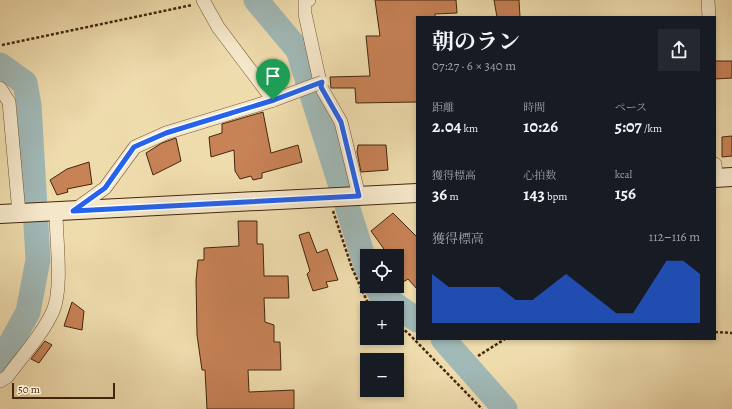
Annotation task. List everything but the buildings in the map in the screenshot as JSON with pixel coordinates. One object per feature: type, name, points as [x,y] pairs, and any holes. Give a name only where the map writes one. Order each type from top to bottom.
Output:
[{"type":"main road","points":[[0,214],[416,193]]},
{"type":"street","points":[[309,0],[305,1],[305,14],[321,84],[341,122],[359,196]]},
{"type":"street","points":[[708,0],[709,16]]},
{"type":"street","points":[[203,1],[218,27],[273,100]]},
{"type":"street","points":[[0,381],[8,377],[40,334],[53,309],[58,289],[64,211],[105,188],[134,147],[166,133],[321,84]]},
{"type":"street","points":[[0,88],[9,102],[19,213]]},
{"type":"path","points":[[2,45],[203,1]]},
{"type":"path","points":[[329,198],[352,268],[367,301]]},
{"type":"path","points":[[404,330],[482,409]]},
{"type":"path","points":[[716,332],[732,333]]},
{"type":"path","points":[[478,356],[504,340]]},
{"type":"waterway","points":[[256,0],[298,50],[361,249]]},
{"type":"waterway","points":[[0,65],[25,83],[29,105],[38,260],[28,312],[0,363]]},
{"type":"waterway","points":[[380,293],[416,319]]},
{"type":"waterway","points":[[444,340],[505,409]]},
{"type":"route","points":[[322,82],[321,87],[341,122],[359,196],[73,211],[105,188],[134,147],[166,133],[273,100],[322,82]]}]
